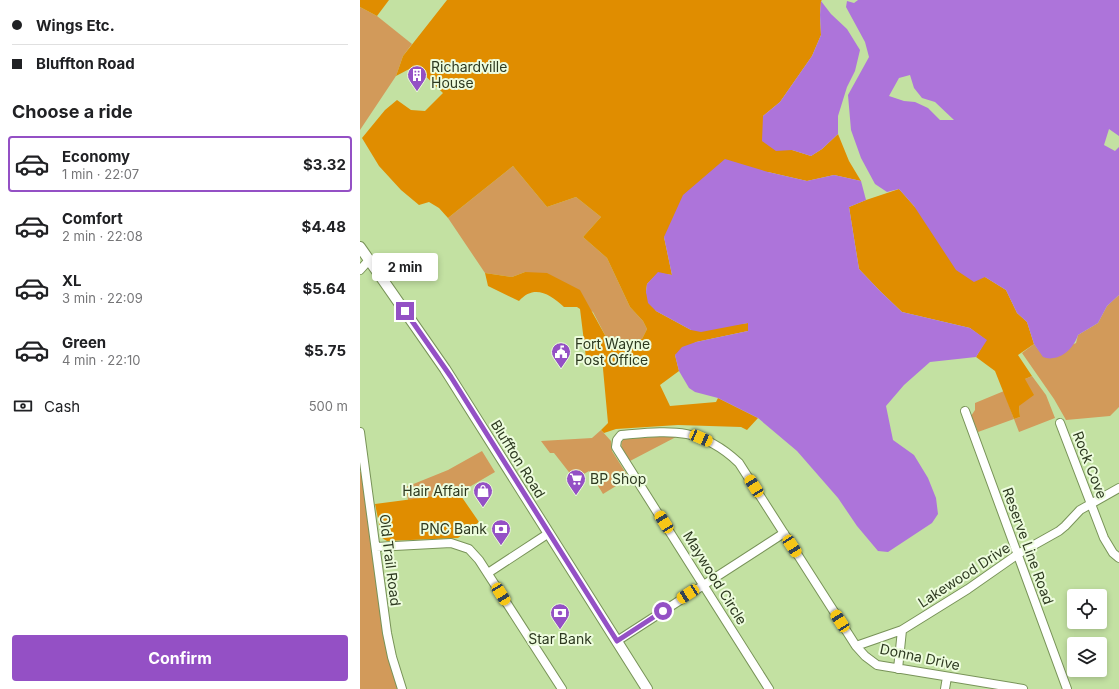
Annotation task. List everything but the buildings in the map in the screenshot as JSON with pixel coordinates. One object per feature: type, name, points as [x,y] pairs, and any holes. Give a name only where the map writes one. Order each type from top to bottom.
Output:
[{"type":"main road","name":"Bluffton Road","points":[[360,247],[365,262],[448,373],[647,689]]},
{"type":"street","points":[[360,270],[365,262]]},
{"type":"street","name":"Reserve Line Road","points":[[965,411],[1067,689]]},
{"type":"street","name":"Rock Cove","points":[[1060,423],[1108,546],[1119,558]]},
{"type":"street","name":"Old Trail Road","points":[[360,432],[386,633],[402,689]]},
{"type":"street","name":"Donna Drive","points":[[617,440],[621,435],[679,432],[701,438],[724,449],[739,463],[856,646],[865,656],[877,665],[1023,689]]},
{"type":"street","name":"Maywood Circle","points":[[617,440],[616,446],[769,689]]},
{"type":"street","name":"Lakewood Drive","points":[[856,646],[902,630],[968,589],[1018,554],[1059,531],[1075,515],[1119,488]]},
{"type":"street","points":[[488,573],[549,533]]},
{"type":"street","points":[[617,641],[784,534]]},
{"type":"street","points":[[376,547],[451,543],[468,549],[480,560],[562,689]]},
{"type":"street","points":[[898,669],[902,630]]},
{"type":"street","points":[[945,689],[947,677]]},
{"type":"shaded area","points":[[360,0],[389,0],[377,16],[360,7]]},
{"type":"shaded area","points":[[447,0],[822,0],[820,15],[821,35],[812,56],[780,102],[763,116],[776,150],[792,150],[811,156],[822,149],[838,134],[849,161],[861,181],[834,175],[807,181],[768,172],[664,237],[672,275],[658,273],[647,284],[646,292],[656,311],[691,330],[748,323],[748,331],[696,342],[675,355],[679,371],[660,385],[670,406],[716,402],[718,398],[758,418],[747,430],[741,427],[678,425],[616,429],[604,433],[601,430],[608,423],[602,358],[586,358],[580,309],[577,307],[564,307],[548,295],[536,292],[530,293],[519,301],[488,286],[485,273],[512,277],[525,272],[547,273],[580,290],[606,337],[616,343],[642,339],[647,329],[643,321],[630,307],[607,258],[583,237],[601,217],[576,197],[547,207],[513,166],[448,218],[439,208],[429,202],[419,205],[401,190],[379,166],[362,138],[385,110],[397,100],[411,110],[425,111],[443,93],[415,66],[396,76],[403,56]]},
{"type":"shaded area","points":[[858,0],[1119,0],[1119,136],[1109,129],[1104,145],[1115,151],[1119,147],[1119,295],[1107,306],[1098,323],[1078,335],[1075,343],[1062,355],[1051,358],[1043,357],[1034,344],[1027,322],[1017,313],[1006,290],[985,277],[974,282],[956,270],[914,206],[899,189],[887,192],[875,184],[861,158],[851,130],[848,95],[869,57],[865,42],[846,7],[847,1],[854,3]],"holes":[[[910,75],[914,88],[922,98],[935,102],[954,120],[940,120],[928,108],[915,102],[904,101],[889,96],[899,78]]]},
{"type":"shaded area","points":[[821,1],[831,14],[847,29],[860,50],[855,71],[847,87],[838,116],[838,134],[822,149],[811,156],[792,150],[776,151],[762,141],[763,116],[780,102],[812,56],[821,35]]},
{"type":"shaded area","points":[[360,7],[377,16],[412,44],[403,56],[396,76],[360,130]]},
{"type":"shaded area","points":[[725,159],[768,172],[807,181],[834,175],[861,181],[866,200],[849,207],[859,269],[902,312],[970,328],[987,340],[976,357],[930,362],[904,385],[886,406],[893,440],[914,455],[928,478],[936,498],[938,514],[932,523],[888,552],[878,551],[857,526],[838,498],[797,451],[758,418],[718,398],[695,392],[689,388],[679,371],[675,355],[682,347],[696,342],[748,331],[748,323],[701,332],[691,330],[656,311],[648,303],[646,292],[647,284],[658,272],[672,275],[664,237],[683,195]]},
{"type":"shaded area","points":[[513,166],[547,207],[576,197],[601,217],[583,237],[607,258],[630,307],[643,321],[647,329],[642,339],[616,343],[606,337],[593,312],[525,272],[512,277],[485,273],[448,218]]},
{"type":"shaded area","points":[[899,189],[985,277],[1006,290],[1017,313],[1027,322],[1034,344],[1018,355],[1032,376],[1025,379],[1034,395],[1019,406],[1020,417],[1014,419],[995,371],[976,357],[986,340],[970,328],[902,312],[859,269],[849,207]]},
{"type":"shaded area","points":[[1119,295],[1119,407],[1110,416],[1066,420],[1054,399],[1022,353],[1034,344],[1044,357],[1076,343],[1078,335],[1098,323],[1107,306]]},
{"type":"shaded area","points":[[1032,376],[1046,395],[1055,418],[1019,432],[1014,419],[1020,417],[1019,406],[1025,379]]},
{"type":"shaded area","points":[[1004,391],[1014,419],[978,432],[971,416],[975,410],[975,403]]},
{"type":"shaded area","points":[[601,430],[611,441],[612,451],[629,478],[603,494],[589,471],[582,475],[572,476],[554,453],[550,453],[541,441],[592,438]]},
{"type":"shaded area","points":[[676,437],[630,461],[624,453],[621,444],[624,439]]},
{"type":"shaded area","points":[[482,451],[495,472],[459,493],[408,500],[406,487],[448,470]]},
{"type":"shaded area","points":[[360,472],[373,552],[399,689],[360,689]]},
{"type":"shaded area","points":[[459,493],[479,522],[458,538],[387,541],[382,538],[375,504]]},
{"type":"place","name":"Richardville House","points":[[417,92]]},
{"type":"place","name":"Fort Wayne Post Office","points":[[561,369]]},
{"type":"place","name":"BP Shop","points":[[576,496]]},
{"type":"place","name":"Hair Affair","points":[[483,508]]},
{"type":"place","name":"PNC Bank","points":[[501,546]]},
{"type":"place","name":"Star Bank","points":[[560,630]]},
{"type":"route","points":[[405,311],[451,377],[617,641],[663,611]]}]
